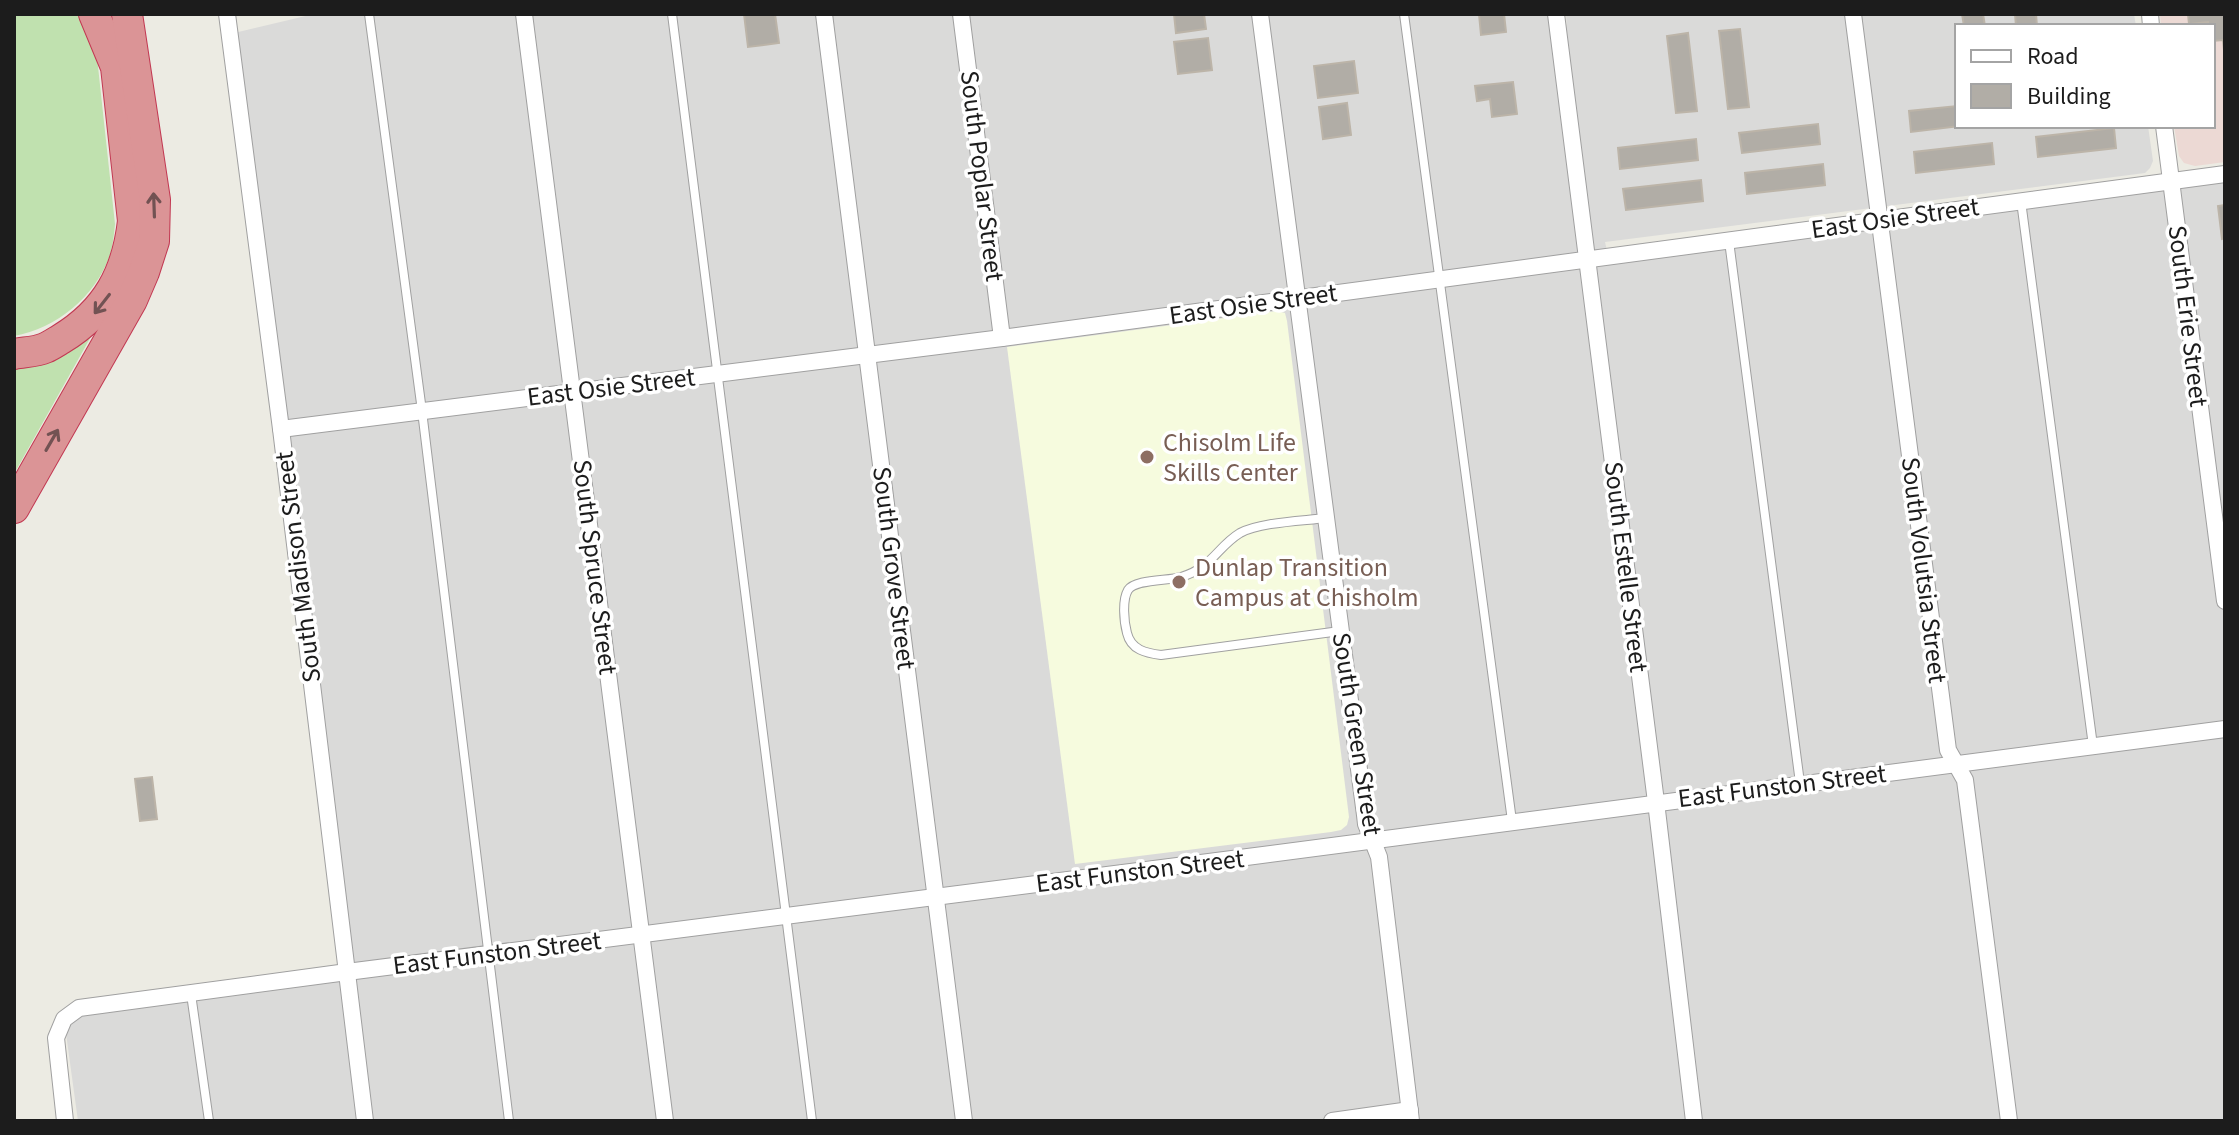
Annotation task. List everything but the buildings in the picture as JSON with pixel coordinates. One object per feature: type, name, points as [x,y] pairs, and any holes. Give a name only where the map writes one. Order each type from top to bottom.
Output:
[{"type":"highway","points":[[14,354],[45,349],[80,328],[98,311],[114,287],[130,243],[133,221],[116,67],[94,14]]},
{"type":"highway","points":[[14,508],[132,300],[154,241],[155,200],[129,20]]},
{"type":"street","name":"South Madison Street","points":[[227,14],[365,1121]]},
{"type":"street","name":"South Spruce Street","points":[[524,14],[665,1121]]},
{"type":"street","name":"South Grove Street","points":[[824,14],[964,1121]]},
{"type":"street","name":"South Poplar Street","points":[[961,14],[1002,338]]},
{"type":"street","name":"South Green Street","points":[[1260,14],[1366,824],[1379,857],[1411,1115]]},
{"type":"street","name":"South Estelle Street","points":[[1556,14],[1694,1121]]},
{"type":"street","name":"South Volutsia Street","points":[[1853,14],[1948,750],[1965,780],[2009,1121]]},
{"type":"street","name":"South Erie Street","points":[[2164,128],[2225,601]]},
{"type":"street","name":"East Osie Street","points":[[281,429],[1002,338],[2225,174]]},
{"type":"street","name":"East Funston Street","points":[[65,1121],[56,1038],[64,1019],[79,1008],[2225,729]]},
{"type":"street","points":[[1332,1121],[1411,1115]]},
{"type":"lane","points":[[369,14],[422,411],[509,1121]]},
{"type":"lane","points":[[672,14],[812,1121]]},
{"type":"lane","points":[[1404,14],[1512,821]]},
{"type":"lane","points":[[2021,201],[2093,746]]},
{"type":"lane","points":[[1729,240],[1800,783]]},
{"type":"lane","points":[[1326,518],[1251,529],[1238,535],[1194,573],[1129,588],[1125,600],[1127,632],[1137,649],[1161,655],[1340,631]]},
{"type":"lane","points":[[191,994],[209,1121]]},
{"type":"shaded area","points":[[314,14],[1564,14],[1567,29],[1566,14],[2134,14],[2136,24],[1955,24],[1955,128],[2148,128],[2153,161],[2145,173],[1605,242],[1608,255],[2225,173],[2225,1121],[78,1121],[64,1019],[346,972],[230,34]]},
{"type":"shaded area","points":[[2160,14],[2225,14],[2225,162],[2195,166],[2184,163],[2179,156],[2174,128],[2215,128],[2215,24],[2161,24]]},
{"type":"shaded area","name":"Dunlap Transition Campus at Chisholm","points":[[1277,311],[1285,313],[1287,321],[1349,817],[1347,825],[1331,832],[1075,864],[1007,347]]},
{"type":"green space","points":[[14,14],[78,14],[85,22],[96,48],[115,224],[110,255],[95,284],[84,297],[45,326],[14,336]]},
{"type":"green space","points":[[93,333],[14,474],[14,368]]},
{"type":"place","name":"Chisolm Life Skills Center","points":[[1147,457]]},
{"type":"place","name":"Dunlap Transition Campus at Chisholm","points":[[1179,582]]}]
